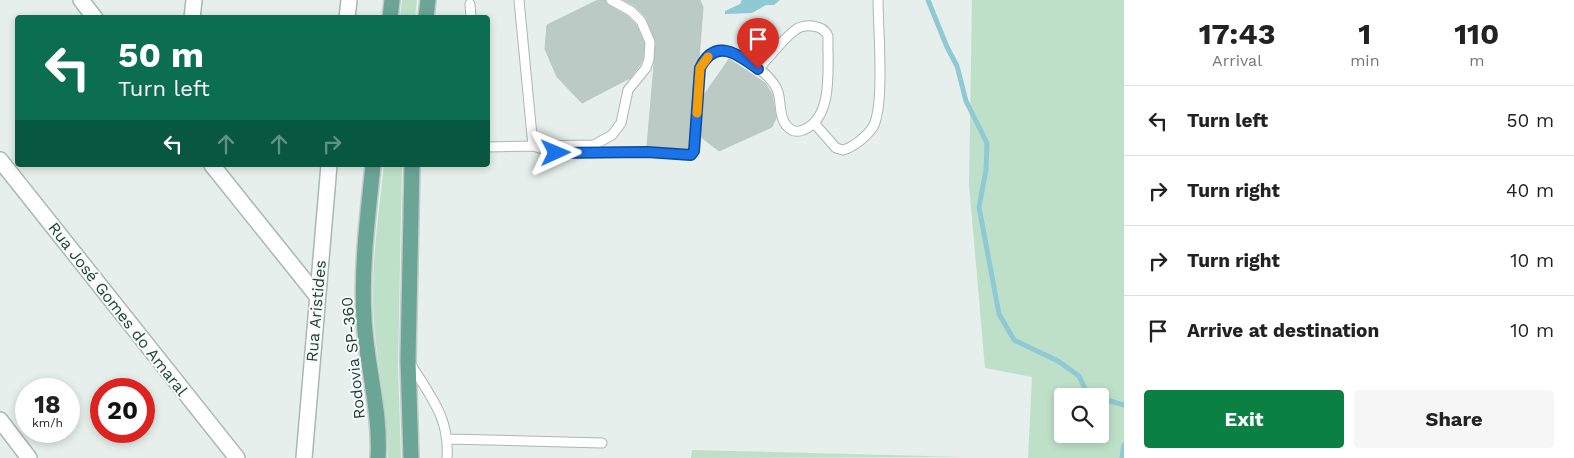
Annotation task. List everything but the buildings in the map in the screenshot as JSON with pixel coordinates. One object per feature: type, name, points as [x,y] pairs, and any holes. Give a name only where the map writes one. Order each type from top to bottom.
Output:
[{"type":"main road","points":[[390,15],[392,0]]},
{"type":"main road","points":[[426,15],[428,0]]},
{"type":"main road","name":"Rodovia SP-360","points":[[373,167],[364,272],[364,318],[376,408],[378,458]]},
{"type":"main road","points":[[411,458],[408,360],[412,167]]},
{"type":"street","points":[[81,0],[93,15]]},
{"type":"street","points":[[192,15],[194,0]]},
{"type":"street","points":[[347,15],[349,0]]},
{"type":"street","name":"Rua José Gomes do Amaral","points":[[0,160],[237,458]]},
{"type":"street","points":[[214,167],[317,296]]},
{"type":"street","name":"Rua Aristides","points":[[304,458],[329,167]]},
{"type":"street","points":[[0,420],[29,458]]},
{"type":"lane","points":[[519,0],[533,146]]},
{"type":"lane","points":[[490,146],[594,145],[612,135],[621,123],[628,90],[646,68],[649,59],[650,42],[641,21],[631,11],[611,0]]},
{"type":"lane","points":[[814,123],[836,148],[843,150],[852,147],[872,127],[879,103],[878,0]]},
{"type":"lane","points":[[470,4],[471,15]]},
{"type":"lane","points":[[533,146],[556,153],[647,152],[691,155],[694,151],[700,68],[703,61],[713,53],[727,50],[758,69],[778,90],[784,122],[790,129],[797,132],[814,123],[822,114],[826,102],[828,36],[825,30],[819,27],[803,26],[794,30],[758,69]]},
{"type":"lane","points":[[408,360],[442,417],[448,439],[447,458]]},
{"type":"lane","points":[[448,439],[602,443]]},
{"type":"green space","points":[[402,0],[417,0],[415,15],[400,15]]},
{"type":"green space","points":[[972,0],[1124,0],[1124,458],[1028,458],[1032,377],[985,368],[969,184]]},
{"type":"green space","points":[[384,167],[402,167],[398,367],[401,458],[388,458],[387,426],[373,312],[375,249]]},
{"type":"green space","points":[[692,450],[966,457],[691,458]]},
{"type":"water","points":[[742,0],[780,0],[774,5],[766,5],[752,13],[725,14],[725,11],[740,4]]},
{"type":"waterway","points":[[928,0],[947,47],[957,66],[966,101],[987,143],[986,170],[979,207],[999,314],[1014,340],[1058,361],[1079,376],[1085,388]]},
{"type":"waterway","points":[[1109,401],[1124,405]]},
{"type":"waterway","points":[[1122,458],[1124,445]]},
{"type":"slow traffic","points":[[697,113],[700,68],[703,61],[708,57]]},
{"type":"route","points":[[556,153],[647,152],[691,155],[694,153],[700,68],[703,61],[713,53],[727,50],[758,69]]}]
